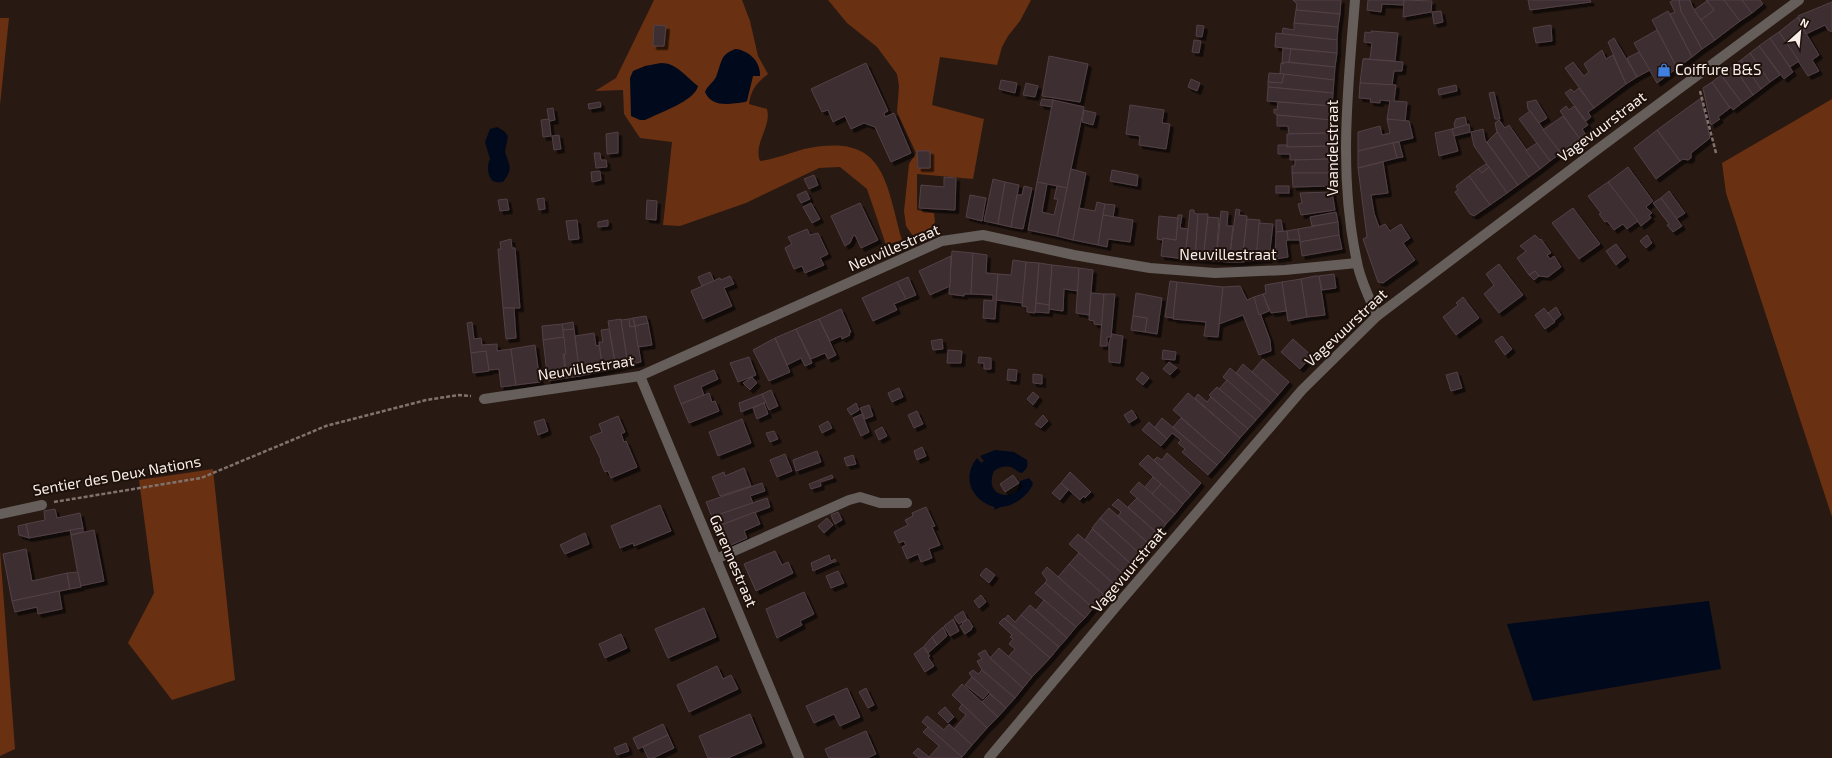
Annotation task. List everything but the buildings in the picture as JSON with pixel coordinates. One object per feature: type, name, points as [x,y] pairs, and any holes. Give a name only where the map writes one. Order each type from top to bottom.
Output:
[{"type":"street","name":"Vaandelstraat","points":[[1355,0],[1346,143],[1346,184],[1357,263],[1377,316]]},
{"type":"street","name":"Vagevuurstraat","points":[[989,758],[1124,597],[1302,390],[1377,316],[1799,0]]},
{"type":"street","name":"Neuvillestraat","points":[[484,399],[640,376],[942,241],[964,237],[983,235],[1074,255],[1142,266],[1215,273],[1285,270],[1357,263]]},
{"type":"street","name":"Garennestraat","points":[[640,376],[799,758]]},
{"type":"street","points":[[716,559],[849,500],[860,497],[880,503],[907,503]]},
{"type":"street","name":"Sentier des Deux Nations","points":[[0,514],[42,505]]},
{"type":"path","points":[[1693,79],[1700,90],[1716,153]]},
{"type":"path","name":"Sentier des Deux Nations","points":[[42,505],[74,498],[201,478],[326,426],[426,400],[459,395],[477,396],[484,399]]},
{"type":"shaded area","points":[[654,0],[742,0],[750,21],[758,56],[768,74],[755,87],[751,94],[749,104],[767,109],[767,122],[760,141],[758,154],[760,161],[804,149],[830,145],[851,147],[866,154],[877,165],[885,179],[902,240],[886,245],[867,189],[840,167],[819,168],[746,203],[680,226],[663,225],[672,142],[640,138],[624,114],[623,90],[595,91],[616,78]]},
{"type":"shaded area","points":[[828,0],[1031,0],[1020,21],[1008,36],[1002,47],[997,65],[940,57],[932,105],[984,119],[973,179],[917,174],[917,210],[934,213],[935,222],[928,231],[920,236],[913,236],[906,226],[904,211],[909,164],[916,153],[897,112],[899,86],[897,74],[877,47],[847,23]]},
{"type":"shaded area","points":[[0,18],[9,18],[0,105]]},
{"type":"shaded area","points":[[1832,99],[1832,517],[1726,193],[1722,163]]},
{"type":"shaded area","points":[[213,469],[235,680],[172,700],[128,643],[154,593],[139,480]]},
{"type":"shaded area","points":[[0,550],[15,749],[0,756]]},
{"type":"water","points":[[735,49],[749,54],[753,58],[760,71],[760,76],[753,76],[747,101],[728,104],[717,103],[712,101],[705,92],[716,77],[724,56]]},
{"type":"water","points":[[661,63],[672,65],[677,68],[698,86],[690,97],[684,102],[645,120],[640,120],[631,116],[630,78],[633,71],[645,66]]},
{"type":"water","points":[[497,127],[504,131],[508,136],[505,152],[510,170],[503,182],[494,182],[490,177],[488,167],[490,159],[485,142],[490,129]]},
{"type":"water","points":[[995,450],[1014,452],[1027,460],[1027,468],[1022,473],[1008,467],[998,468],[994,471],[992,481],[993,488],[997,492],[1002,495],[1009,495],[1018,488],[1020,481],[1029,478],[1033,483],[1030,490],[1021,499],[1013,504],[995,510],[994,507],[986,504],[975,494],[971,487],[970,473],[977,458],[981,463],[984,461],[980,456]]},
{"type":"water","points":[[1709,601],[1721,669],[1533,701],[1507,624]]},
{"type":"place","name":"Coiffure B&S","points":[[1664,70]]}]
